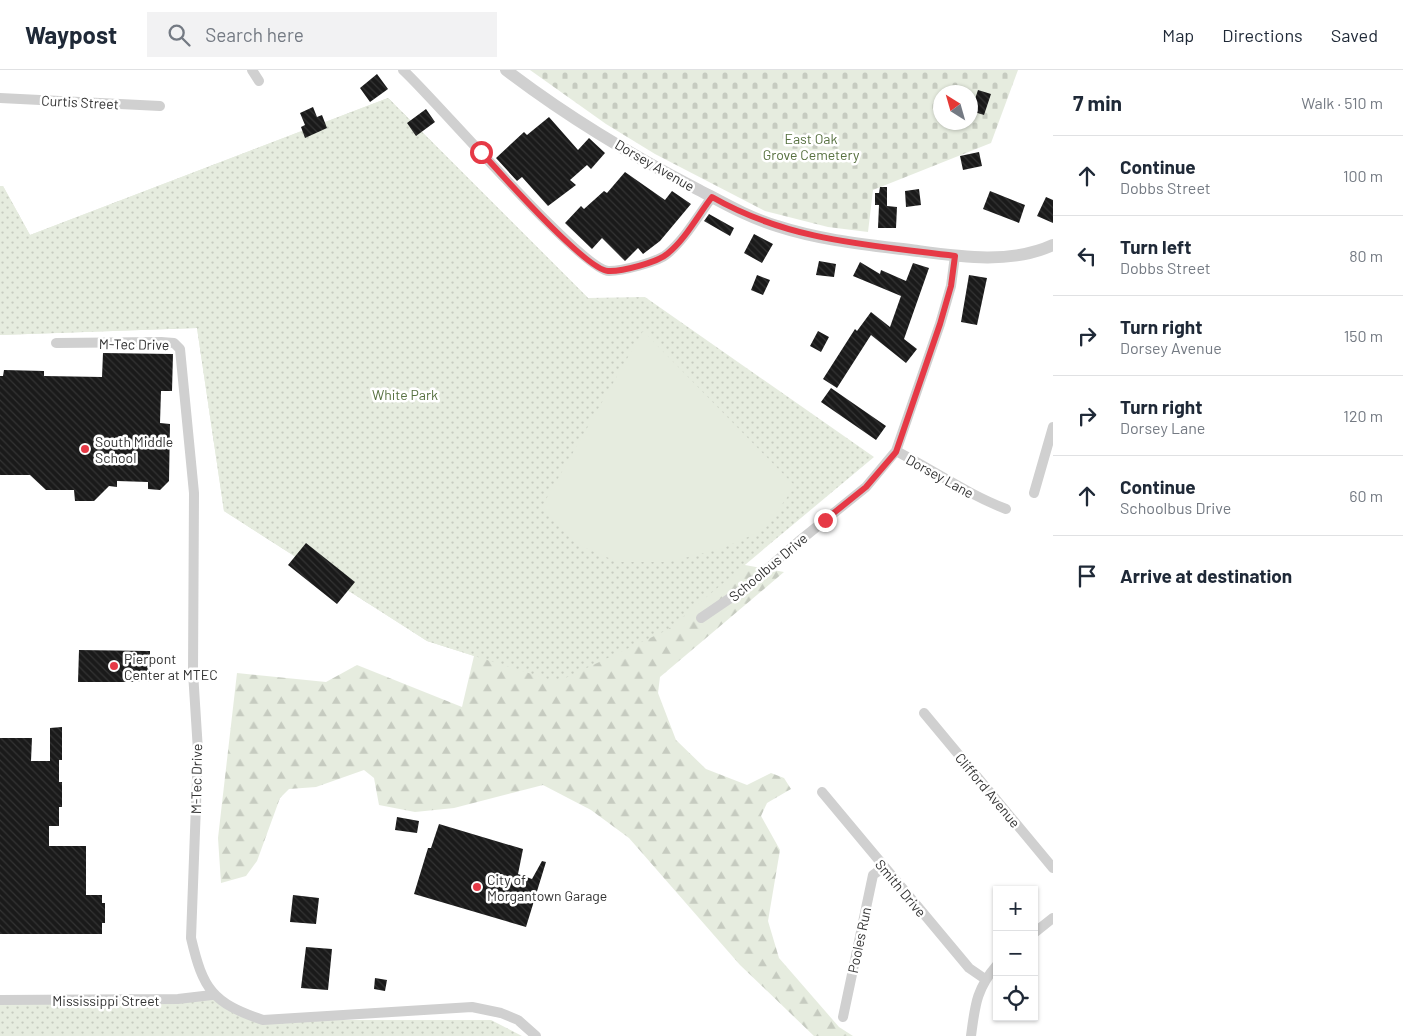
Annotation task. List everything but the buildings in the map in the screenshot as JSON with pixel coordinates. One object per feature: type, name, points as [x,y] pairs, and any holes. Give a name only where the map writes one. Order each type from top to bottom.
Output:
[{"type":"street","points":[[252,70],[258,81]]},
{"type":"street","points":[[403,70],[514,188],[587,261],[608,272],[636,266],[666,255],[712,197]]},
{"type":"street","name":"Dorsey Avenue","points":[[506,70],[546,100],[633,155],[741,214],[799,233],[829,239],[955,256],[995,257],[1023,254],[1053,245]]},
{"type":"street","name":"Curtis Street","points":[[0,98],[160,106]]},
{"type":"street","name":"Dorsey Lane","points":[[955,256],[951,286],[940,324],[896,452],[926,466],[970,494],[1006,509]]},
{"type":"street","name":"M-Tec Drive","points":[[56,343],[161,342],[174,343],[180,349],[194,493],[193,672],[198,751],[191,938],[196,960],[212,995]]},
{"type":"street","points":[[1034,493],[1053,427]]},
{"type":"street","name":"Schoolbus Drive","points":[[701,618],[748,586],[798,542],[866,487],[896,452]]},
{"type":"street","name":"Clifford Avenue","points":[[924,713],[1053,868]]},
{"type":"street","name":"Smith Drive","points":[[822,792],[969,968],[984,979]]},
{"type":"street","name":"Pooles Run","points":[[842,1017],[873,876],[884,867]]},
{"type":"street","points":[[1037,931],[1053,918]]},
{"type":"street","points":[[971,1036],[978,994],[984,979],[993,969]]},
{"type":"street","points":[[212,995],[246,1015],[263,1020],[428,1009],[472,1008],[490,1010],[518,1020],[536,1036]]},
{"type":"street","name":"Mississippi Street","points":[[0,1000],[170,1000],[212,995]]},
{"type":"green space","name":"East Oak Grove Cemetery","points":[[530,70],[1018,70],[991,143],[873,190],[868,232],[828,227],[765,211],[655,154],[606,124]]},
{"type":"green space","name":"White Park","points":[[388,98],[588,298],[626,298],[723,548],[745,565],[784,572],[660,677],[658,693],[676,740],[706,769],[747,785],[771,773],[784,778],[791,789],[767,803],[761,816],[780,850],[768,921],[779,958],[839,1027],[853,1036],[814,1036],[740,965],[629,838],[591,810],[543,785],[454,808],[415,812],[379,805],[374,778],[364,770],[316,787],[289,789],[280,798],[257,861],[246,876],[221,883],[218,838],[237,673],[326,682],[357,665],[462,707],[474,656],[427,641],[224,511],[197,328],[0,335],[0,186],[3,186],[30,235]]},
{"type":"green space","name":"White Park","points":[[388,98],[588,298],[645,297],[874,457],[667,630],[557,682],[427,641],[224,511],[197,328],[0,335],[0,186],[3,186],[30,235]]},
{"type":"green space","points":[[643,331],[795,486],[764,530],[723,548],[669,562],[618,562],[576,544],[541,508]]},
{"type":"green space","points":[[212,995],[246,1015],[283,1020],[491,1020],[522,1036],[0,1036],[0,1000]]},
{"type":"place","name":"South Middle School","points":[[85,449]]},
{"type":"place","name":"Pierpont Center at MTEC","points":[[114,666]]},
{"type":"place","name":"City of Morgantown Garage","points":[[477,887]]},
{"type":"route","points":[[481,152],[587,261],[608,272],[636,266],[666,255],[712,197],[741,214],[799,233],[829,239],[955,256],[951,286],[940,324],[896,452],[866,487],[825,520]]}]
